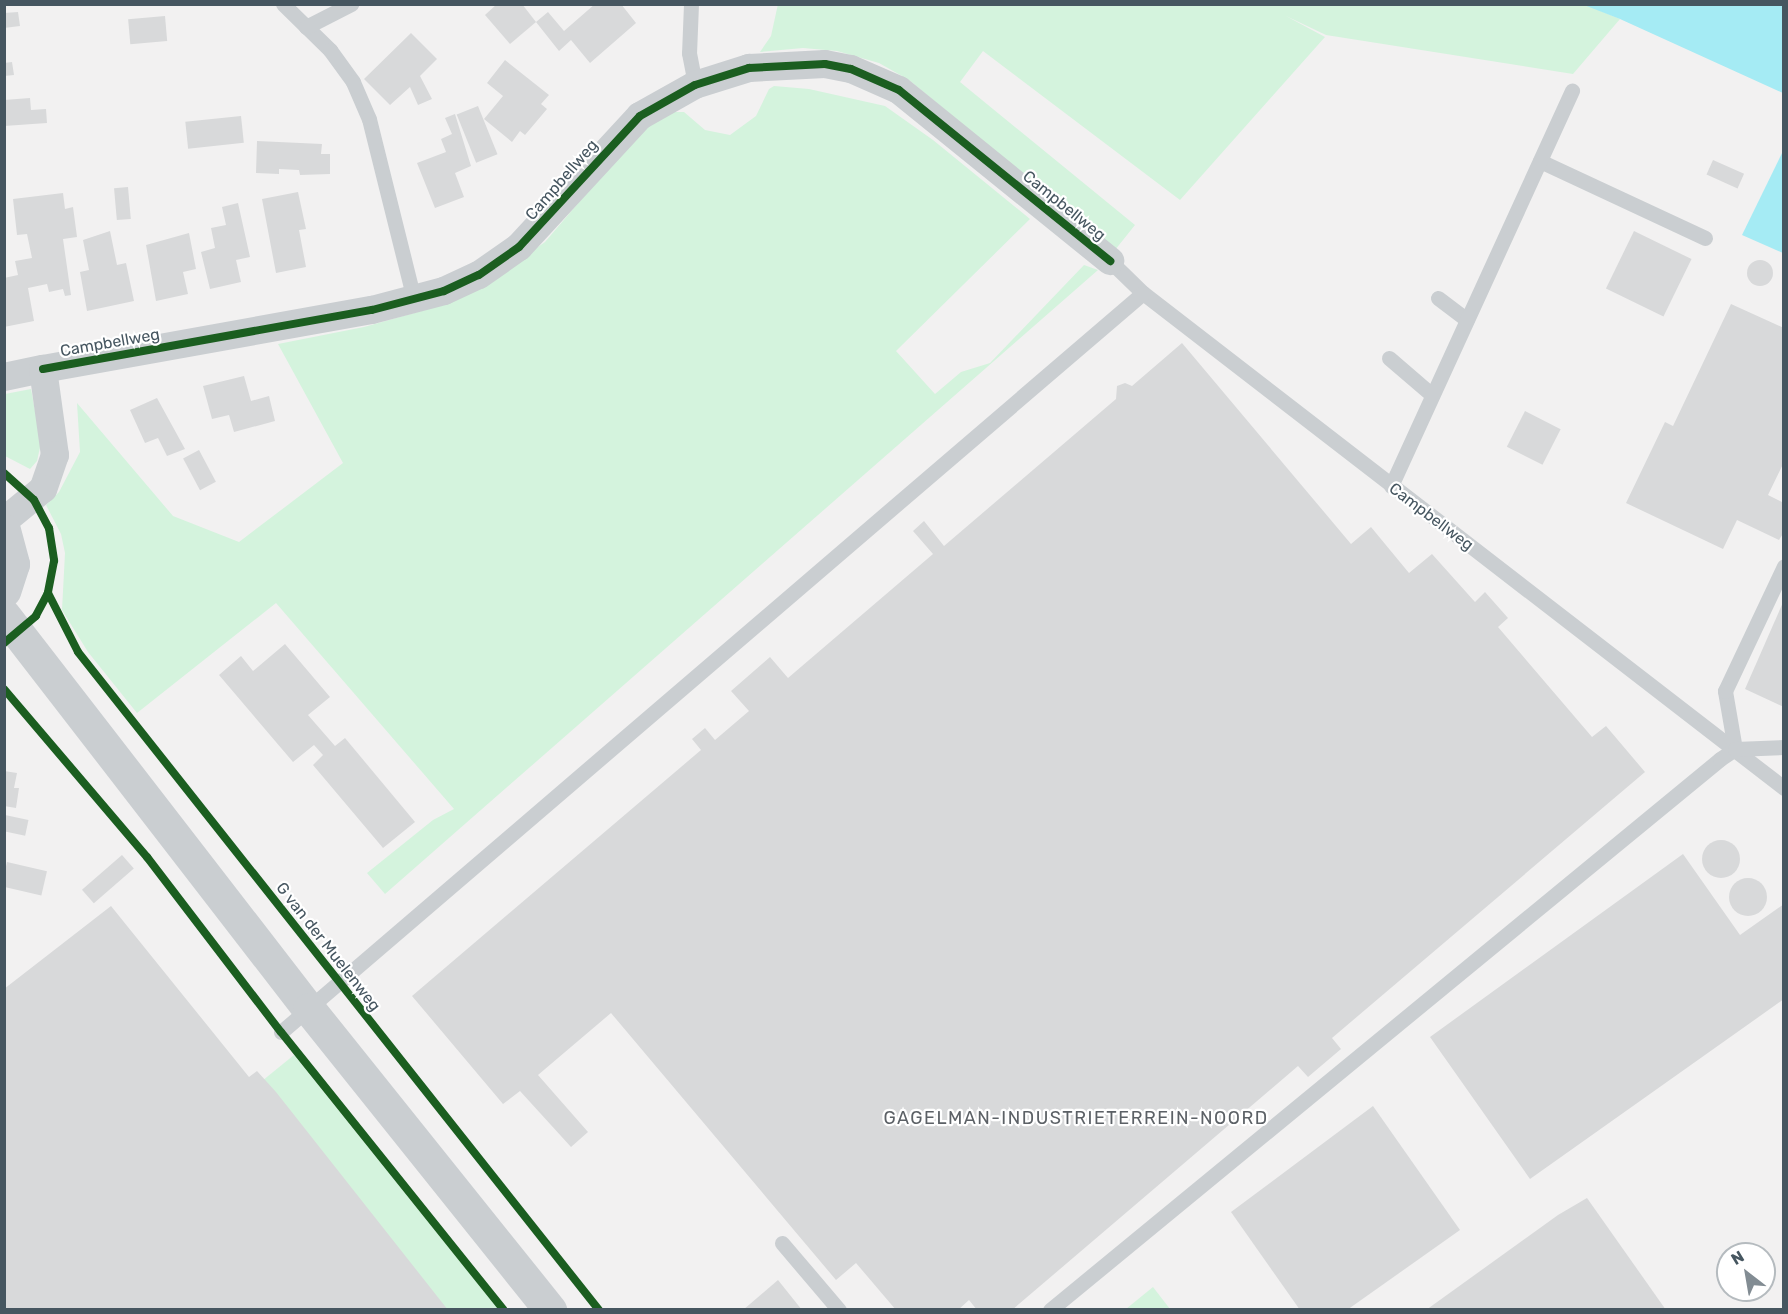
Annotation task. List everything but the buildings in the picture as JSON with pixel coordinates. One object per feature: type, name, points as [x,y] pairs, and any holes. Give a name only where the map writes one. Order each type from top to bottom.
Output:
[{"type":"street","name":"Campbellweg","points":[[43,369],[372,310],[444,291],[500,262],[544,224],[640,116],[695,85],[749,68],[798,64],[851,69],[917,103],[1110,261]]},
{"type":"street","points":[[4,376],[43,369],[54,465],[49,480],[34,500],[4,521]]},
{"type":"street","points":[[4,530],[13,564],[4,591]]},
{"type":"street","points":[[4,615],[309,1009],[550,1310]]},
{"type":"lane","points":[[283,4],[330,50],[353,82],[369,119],[414,299]]},
{"type":"lane","points":[[306,27],[351,4]]},
{"type":"lane","points":[[691,4],[689,52],[695,85]]},
{"type":"lane","points":[[1391,486],[1572,90]]},
{"type":"lane","points":[[1539,161],[1705,238]]},
{"type":"lane","name":"Campbellweg","points":[[1110,261],[1143,293],[1784,788]]},
{"type":"lane","points":[[281,1032],[1143,293]]},
{"type":"lane","points":[[1438,298],[1467,320]]},
{"type":"lane","points":[[1389,358],[1432,396]]},
{"type":"lane","points":[[1735,749],[1725,691],[1784,566]]},
{"type":"lane","points":[[1050,1310],[1735,749],[1784,747]]},
{"type":"lane","points":[[782,1243],[839,1310]]},
{"type":"green space","points":[[778,4],[1584,4],[1620,19],[1573,74],[1326,35],[1286,16],[1325,37],[1180,200],[983,51],[960,82],[1135,225],[1115,250],[909,80],[879,63],[837,51],[803,48],[760,52],[771,36]]},
{"type":"green space","points":[[774,86],[809,89],[885,106],[933,140],[1030,219],[896,351],[935,394],[961,372],[990,363],[1084,265],[1098,270],[385,894],[367,873],[433,820],[454,809],[276,603],[137,713],[88,652],[62,610],[65,553],[61,534],[46,505],[59,492],[80,452],[77,403],[173,516],[239,542],[343,463],[278,344],[364,327],[425,310],[512,265],[545,242],[638,133],[672,112],[684,112],[705,130],[730,135],[756,116],[769,89]]},
{"type":"green space","points":[[31,389],[41,443],[37,461],[30,469],[5,456],[5,394]]},
{"type":"green space","points":[[294,1055],[498,1309],[441,1309],[262,1081]]},
{"type":"green space","points":[[1153,1287],[1170,1309],[1126,1309]]},
{"type":"water","points":[[1584,5],[1782,5],[1783,93],[1620,19]]},
{"type":"water","points":[[1783,151],[1783,253],[1742,235]]},
{"type":"cycle path","points":[[43,369],[372,310],[444,291],[479,275],[519,247],[640,116],[695,85],[749,68],[825,64],[851,69],[899,90],[1110,261]]},
{"type":"cycle path","points":[[4,473],[34,500],[49,528],[54,561],[48,593],[36,616],[4,643]]},
{"type":"cycle path","name":"G van der Muelenweg","points":[[48,593],[78,652],[599,1310]]},
{"type":"cycle path","points":[[4,689],[147,857],[281,1032],[504,1310]]},
{"type":"district","name":"GAGELMAN-INDUSTRIETERREIN-NOORD","points":[[1076,1118]]}]
